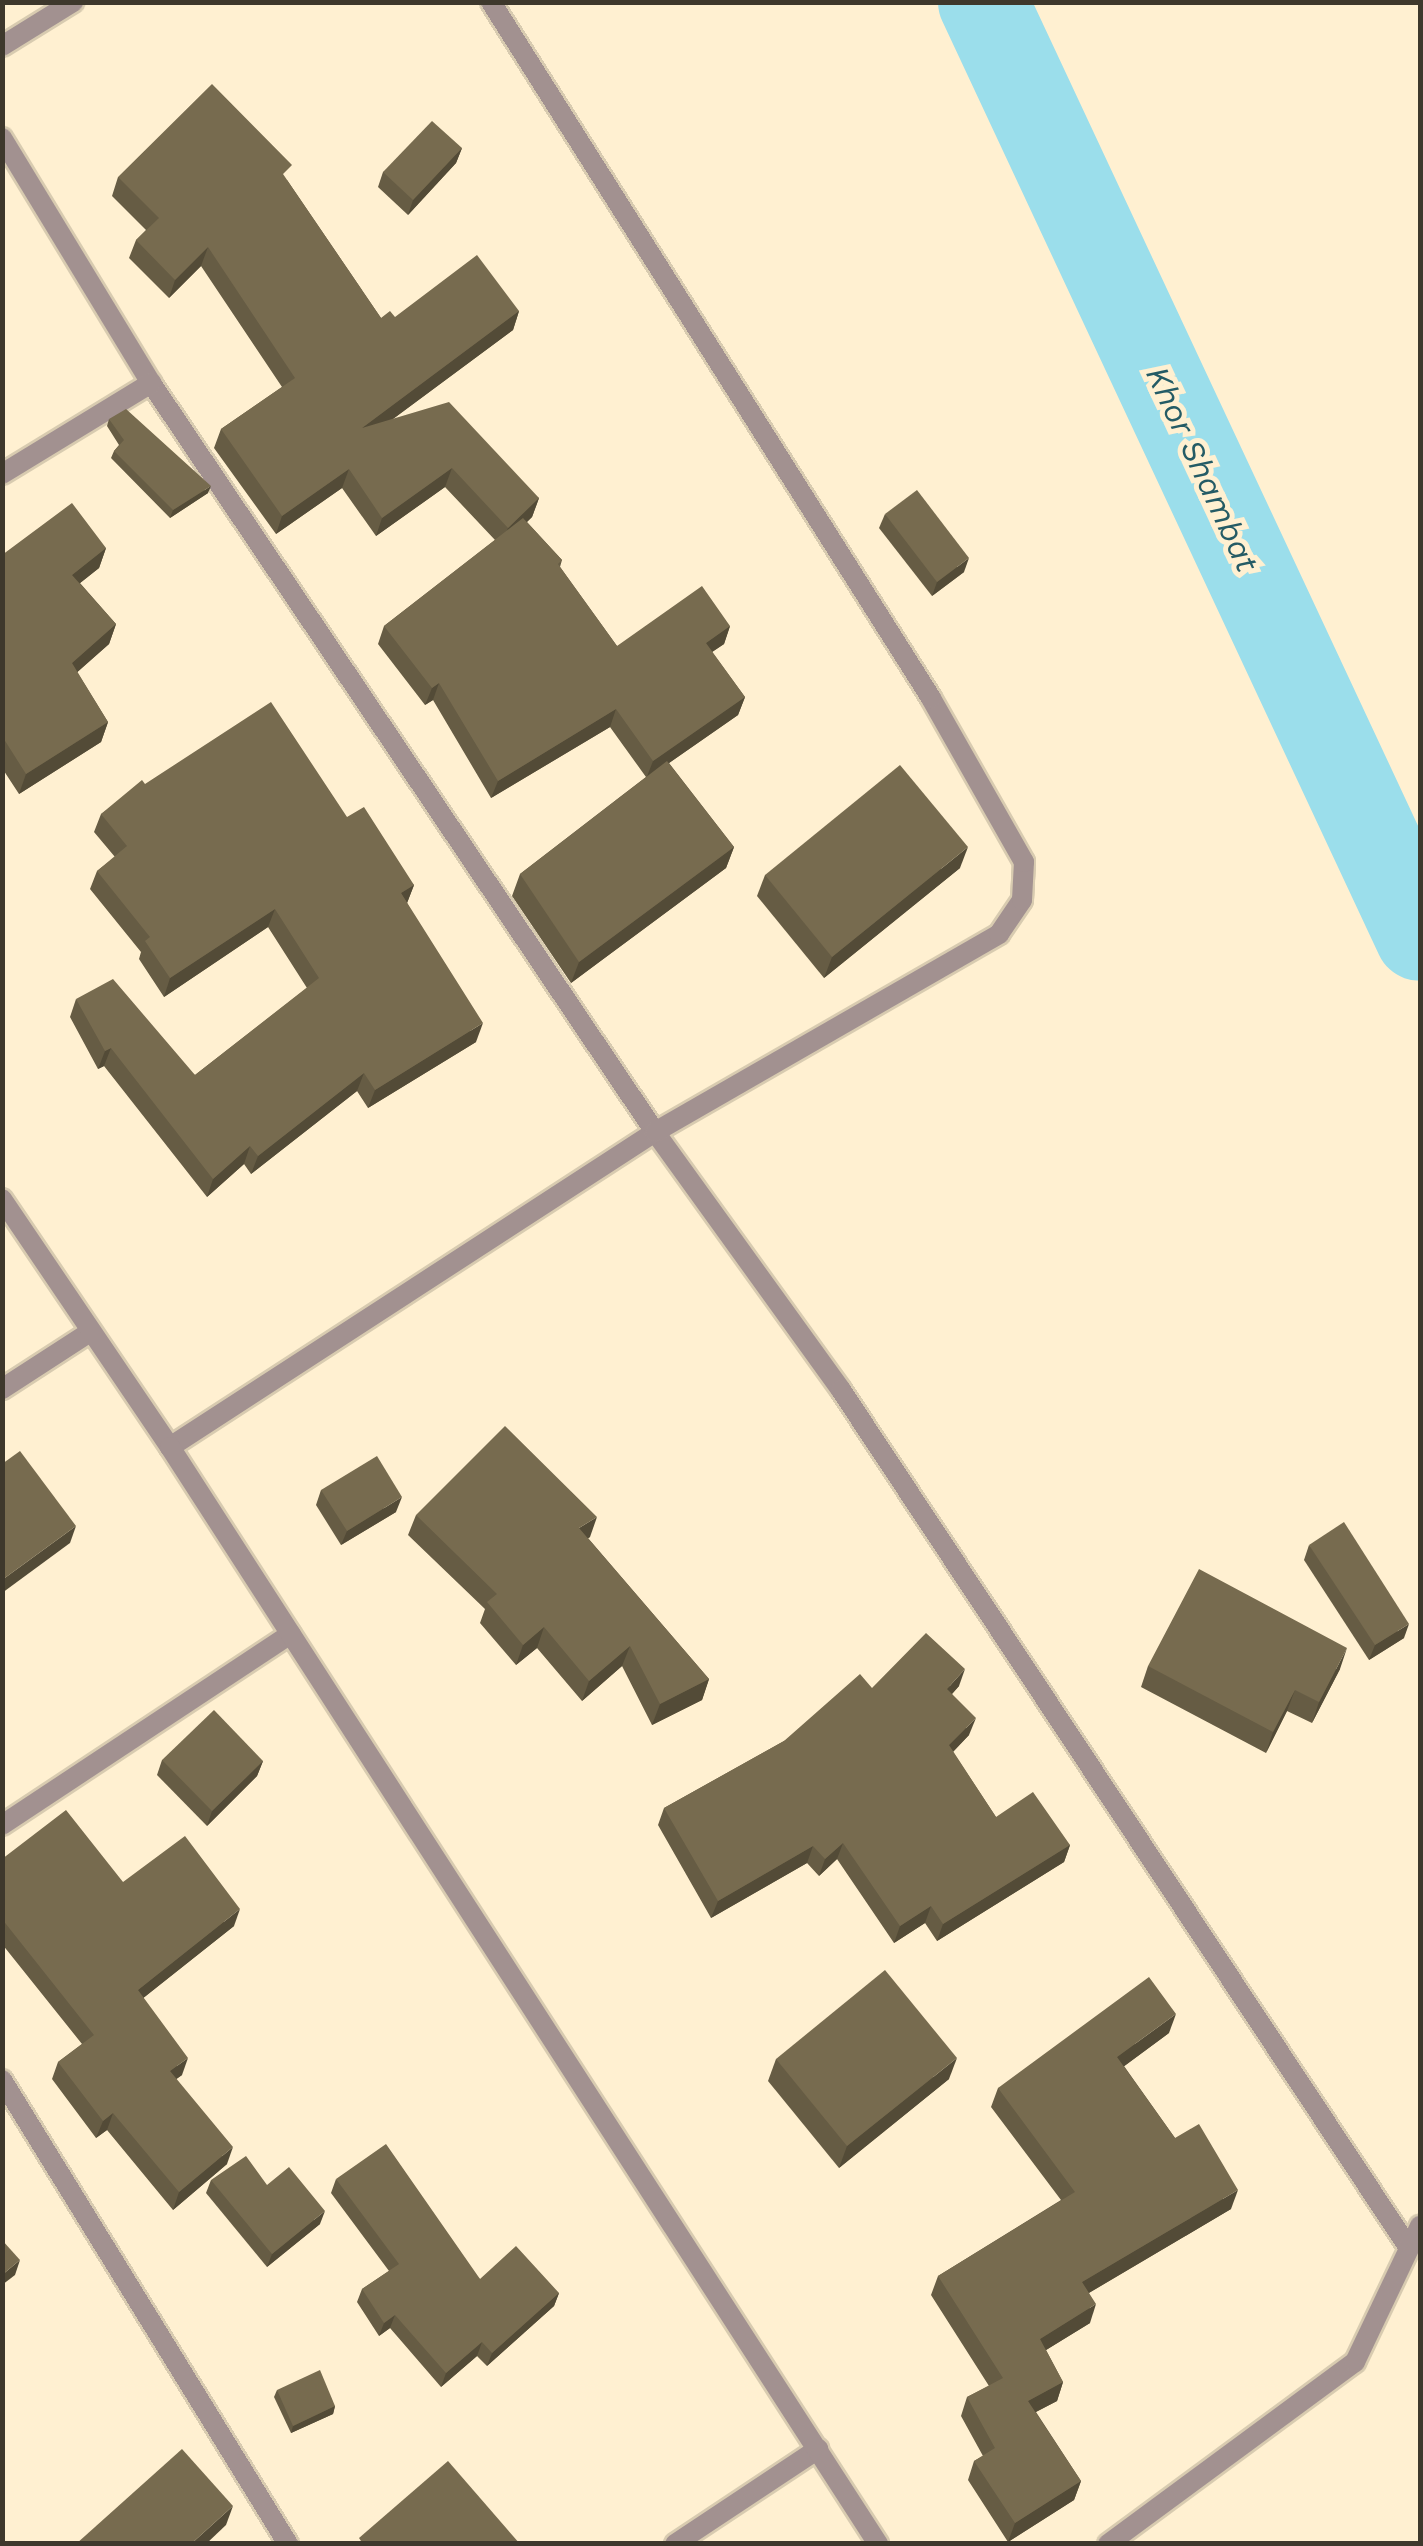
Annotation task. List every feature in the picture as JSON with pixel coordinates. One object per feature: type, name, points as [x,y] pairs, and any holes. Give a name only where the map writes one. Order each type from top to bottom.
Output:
[{"type":"street","points":[[2,46],[73,2]]},
{"type":"street","points":[[170,1447],[655,1132],[999,934],[1022,900],[1024,862],[931,698],[491,2]]},
{"type":"street","points":[[2,138],[151,383],[655,1132],[841,1390],[1409,2248]]},
{"type":"street","points":[[2,474],[151,383]]},
{"type":"street","points":[[2,1199],[292,1634],[878,2544]]},
{"type":"street","points":[[2,1388],[90,1332]]},
{"type":"street","points":[[2,1825],[292,1634]]},
{"type":"street","points":[[2,2080],[288,2544]]},
{"type":"street","points":[[1108,2544],[1355,2362],[1420,2226]]},
{"type":"street","points":[[676,2544],[818,2450]]},
{"type":"building","points":[[212,84],[292,165],[283,174],[381,318],[390,311],[395,317],[477,255],[519,311],[362,428],[449,402],[539,498],[508,528],[452,468],[382,518],[349,469],[282,516],[221,429],[295,378],[208,247],[175,280],[136,240],[159,218],[118,177]]},
{"type":"building","points":[[432,121],[462,148],[413,200],[383,172]]},
{"type":"building","points":[[126,409],[211,486],[173,510],[114,451],[124,440],[109,419]]},
{"type":"building","points":[[917,490],[969,558],[937,582],[885,514]]},
{"type":"building","points":[[72,503],[106,548],[72,575],[116,624],[72,663],[108,722],[26,774],[2,736],[2,555]]},
{"type":"building","points":[[523,518],[562,560],[558,564],[617,646],[702,586],[730,626],[706,643],[745,697],[653,761],[616,709],[498,781],[439,683],[432,688],[384,626]]},
{"type":"building","points":[[271,702],[347,817],[364,807],[414,885],[401,893],[483,1023],[375,1090],[364,1073],[258,1156],[250,1146],[213,1179],[111,1048],[105,1051],[76,999],[113,979],[195,1075],[319,978],[275,909],[170,978],[145,941],[150,937],[97,871],[127,846],[101,814],[142,780],[145,784]]},
{"type":"building","points":[[667,761],[734,847],[579,962],[520,874]]},
{"type":"building","points":[[900,765],[968,847],[832,957],[765,875]]},
{"type":"building","points":[[505,1426],[597,1517],[579,1528],[709,1679],[660,1704],[630,1646],[589,1681],[544,1627],[523,1645],[487,1602],[497,1594],[416,1515]]},
{"type":"building","points":[[20,1451],[76,1526],[2,1580],[2,1464]]},
{"type":"building","points":[[377,1456],[402,1497],[347,1531],[321,1490]]},
{"type":"building","points":[[1344,1522],[1409,1624],[1375,1645],[1309,1545]]},
{"type":"building","points":[[1199,1569],[1347,1648],[1319,1702],[1295,1690],[1273,1732],[1148,1666]]},
{"type":"building","points":[[926,1633],[965,1669],[947,1689],[976,1718],[949,1745],[996,1817],[1033,1792],[1070,1845],[943,1924],[931,1906],[900,1926],[843,1843],[825,1859],[813,1846],[718,1901],[664,1808],[784,1741],[860,1674],[872,1688]]},
{"type":"building","points":[[214,1710],[263,1761],[212,1811],[162,1760]]},
{"type":"building","points":[[66,1810],[123,1882],[185,1836],[240,1909],[138,1990],[188,2058],[170,2071],[233,2147],[179,2192],[113,2113],[103,2121],[58,2062],[94,2035],[2,1919],[2,1859]]},
{"type":"building","points":[[885,1970],[957,2058],[847,2146],[776,2059]]},
{"type":"building","points":[[1149,1977],[1176,2014],[1117,2057],[1175,2138],[1199,2124],[1238,2190],[1082,2282],[1096,2304],[1040,2339],[1063,2382],[1028,2401],[1081,2481],[1015,2523],[974,2461],[995,2448],[967,2397],[1003,2378],[938,2276],[1075,2192],[998,2088]]},
{"type":"building","points":[[386,2144],[480,2279],[516,2246],[559,2293],[492,2353],[482,2342],[446,2373],[395,2315],[384,2323],[362,2289],[399,2264],[336,2179]]},
{"type":"building","points":[[246,2156],[267,2185],[289,2167],[325,2211],[272,2254],[211,2180]]},
{"type":"building","points":[[2,2240],[20,2260],[2,2275]]},
{"type":"building","points":[[320,2370],[335,2406],[293,2426],[277,2390]]},
{"type":"building","points":[[182,2449],[233,2506],[191,2544],[76,2544]]},
{"type":"building","points":[[448,2461],[520,2544],[363,2544],[359,2538]]},
{"type":"waterway","name":"Khor Shambat","points":[[983,2],[1420,936]]}]
